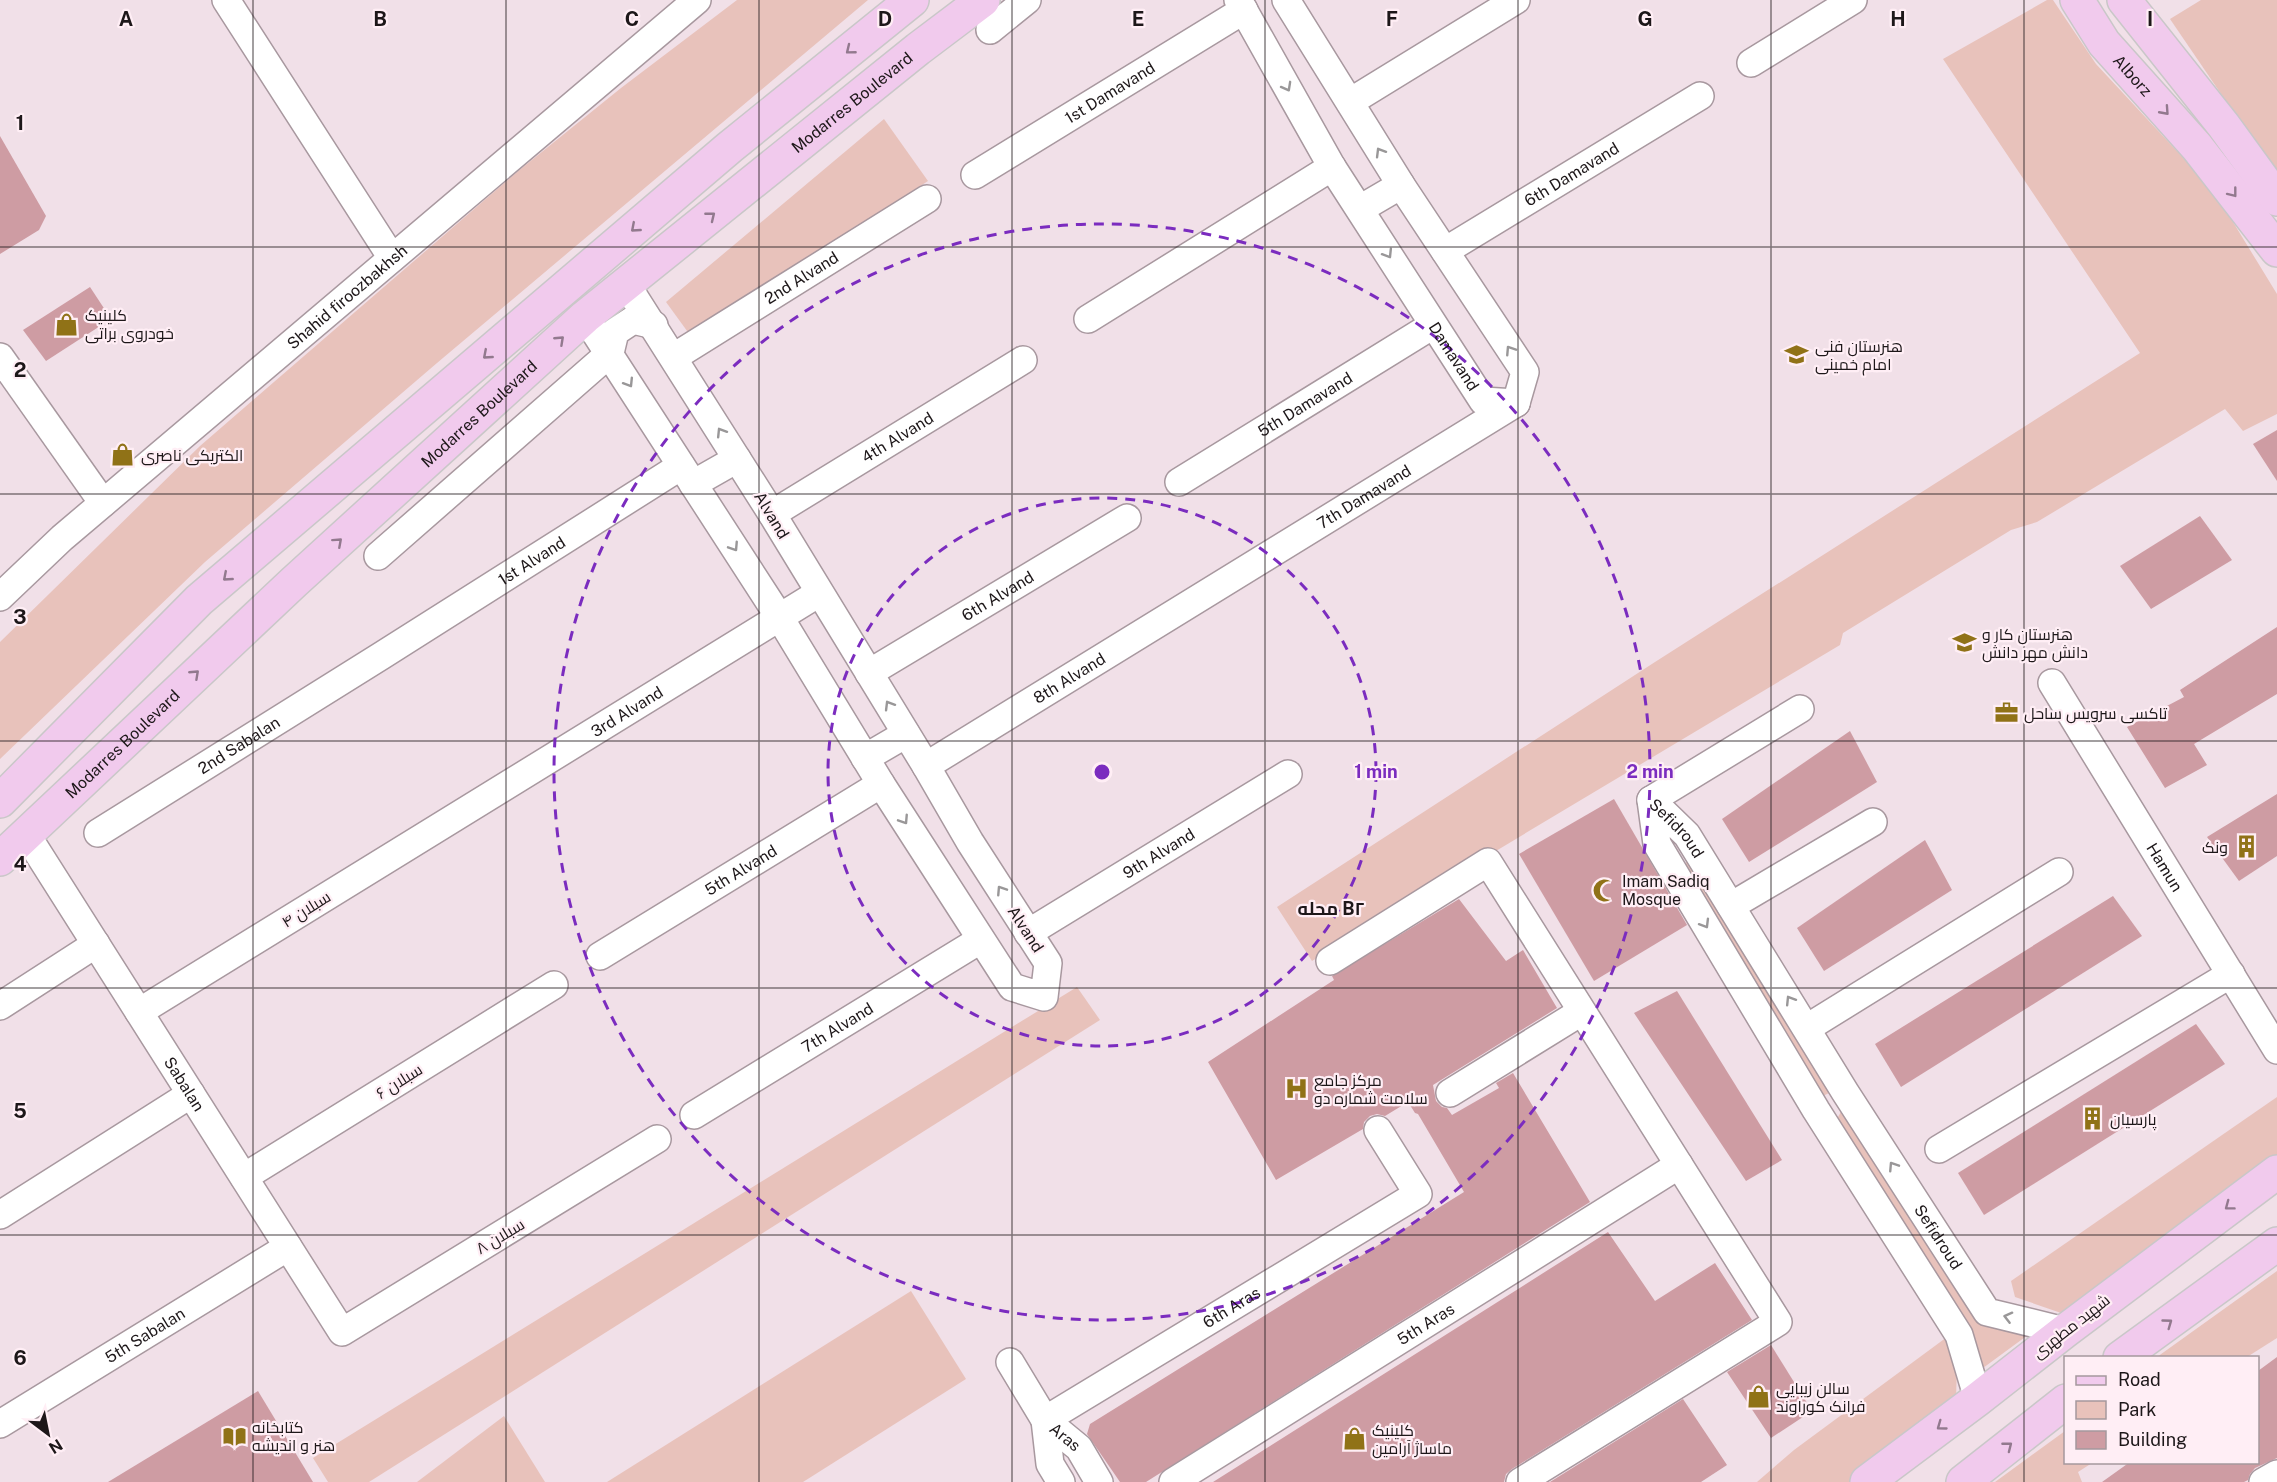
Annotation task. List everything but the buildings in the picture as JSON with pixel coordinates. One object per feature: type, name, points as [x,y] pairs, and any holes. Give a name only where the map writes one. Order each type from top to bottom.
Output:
[{"type":"main road","points":[[0,801],[199,600],[730,147],[912,0]]},
{"type":"main road","name":"Alborz","points":[[2077,0],[2103,43],[2197,147],[2277,250]]},
{"type":"main road","points":[[2124,0],[2224,126],[2277,199]]},
{"type":"main road","name":"Modarres Boulevard","points":[[0,858],[294,582],[585,317],[918,49],[986,15]]},
{"type":"main road","points":[[263,546],[294,582]]},
{"type":"main road","name":"شهید مطهری","points":[[1867,1482],[2277,1172]]},
{"type":"main road","points":[[2123,1356],[2277,1244]]},
{"type":"main road","points":[[1962,1482],[2064,1403]]},
{"type":"street","points":[[226,0],[392,258]]},
{"type":"street","name":"Shahid firoozbakhsh","points":[[0,597],[62,538],[697,0]]},
{"type":"street","points":[[986,15],[1026,0]]},
{"type":"street","points":[[1286,0],[1401,185],[1525,372],[1516,403]]},
{"type":"street","points":[[1350,102],[1516,0]]},
{"type":"street","points":[[1751,63],[1853,0]]},
{"type":"street","name":"Damavand","points":[[1241,5],[1332,167],[1483,401],[1516,403]]},
{"type":"street","name":"1st Damavand","points":[[975,174],[1241,5]]},
{"type":"street","points":[[1269,56],[1308,35]]},
{"type":"street","name":"6th Damavand","points":[[1445,251],[1700,96]]},
{"type":"street","points":[[1088,320],[1332,167]]},
{"type":"street","points":[[1360,209],[1401,185]]},
{"type":"street","name":"2nd Alvand","points":[[674,357],[927,199]]},
{"type":"street","name":"Alvand","points":[[585,317],[780,618],[881,784],[1012,987],[1044,998],[1048,963],[970,842],[738,459],[626,284]]},
{"type":"street","points":[[378,556],[610,353],[615,332],[633,320],[654,325]]},
{"type":"street","name":"5th Damavand","points":[[1179,482],[1433,325]]},
{"type":"street","points":[[0,357],[103,503]]},
{"type":"street","name":"4th Alvand","points":[[772,514],[1023,360]]},
{"type":"street","name":"7th Damavand","points":[[1212,590],[1516,403]]},
{"type":"street","name":"1st Alvand","points":[[381,656],[687,475],[738,459]]},
{"type":"street","name":"6th Alvand","points":[[869,673],[1127,518]]},
{"type":"street","name":"8th Alvand","points":[[926,766],[1212,590]]},
{"type":"street","name":"3rd Alvand","points":[[473,807],[819,594]]},
{"type":"street","name":"2nd Sabalan","points":[[98,832],[381,656]]},
{"type":"street","name":"Hamun","points":[[2052,683],[2277,1050]]},
{"type":"street","points":[[1651,800],[1800,709]]},
{"type":"street","points":[[865,758],[906,734]]},
{"type":"street","name":"9th Alvand","points":[[1028,933],[1288,774]]},
{"type":"street","name":"5th Alvand","points":[[600,956],[881,784]]},
{"type":"street","name":"Sefidroud","points":[[1651,800],[1687,835],[1693,844],[1845,1092],[1987,1312],[2064,1331]]},
{"type":"street","name":"Sefidroud","points":[[1651,800],[1657,844],[1816,1110],[1959,1335],[1978,1399]]},
{"type":"street","name":"سبلان ۴","points":[[139,1012],[473,807]]},
{"type":"street","points":[[1731,906],[1873,822]]},
{"type":"street","name":"Sabalan","points":[[26,834],[342,1332]]},
{"type":"street","points":[[933,864],[970,842]]},
{"type":"street","points":[[1666,859],[1693,844]]},
{"type":"street","points":[[1330,961],[1488,862],[1778,1322],[1520,1482]]},
{"type":"street","points":[[1807,1028],[2060,872]]},
{"type":"street","name":"7th Alvand","points":[[694,1115],[981,940]]},
{"type":"street","points":[[0,1006],[96,945]]},
{"type":"street","points":[[1939,1149],[2231,974]]},
{"type":"street","name":"سبلان ۶","points":[[244,1177],[554,985]]},
{"type":"street","points":[[1450,1093],[1581,1012]]},
{"type":"street","points":[[1816,1110],[1845,1092]]},
{"type":"street","points":[[0,1215],[191,1094]]},
{"type":"street","name":"6th Aras","points":[[1045,1420],[1418,1194],[1378,1130]]},
{"type":"street","name":"سبلان ۸","points":[[342,1332],[657,1140]]},
{"type":"street","name":"5th Aras","points":[[1173,1482],[1679,1165]]},
{"type":"street","name":"5th Sabalan","points":[[0,1424],[288,1247]]},
{"type":"street","points":[[1010,1362],[1045,1420]]},
{"type":"street","name":"Aras","points":[[1045,1420],[1050,1464],[1061,1482]]},
{"type":"street","name":"Aras","points":[[1045,1420],[1079,1448],[1099,1482]]},
{"type":"street","points":[[2263,1482],[2277,1474]]},
{"type":"green space","points":[[737,0],[868,0],[205,562],[0,759],[0,642],[200,446],[517,172],[621,88]]},
{"type":"green space","points":[[2047,0],[2053,0],[2096,64],[2214,191],[2277,294],[2277,414],[2243,431],[2225,409],[2037,522],[2011,530],[1843,633],[1840,645],[1312,961],[1277,907],[1655,662],[2140,353],[1943,59]]},
{"type":"green space","points":[[2201,0],[2277,0],[2277,176],[2170,19]]},
{"type":"green space","points":[[884,119],[928,181],[690,335],[666,302]]},
{"type":"green space","points":[[1692,858],[1835,1090],[1819,1098],[1680,867]]},
{"type":"green space","points":[[1077,987],[1100,1020],[369,1482],[328,1482],[313,1458]]},
{"type":"green space","points":[[2277,1097],[2277,1156],[2064,1314],[2015,1297],[2011,1281]]},
{"type":"green space","points":[[1842,1110],[1968,1300],[2032,1332],[1983,1368],[1979,1352],[1960,1318],[1838,1126],[1838,1117]]},
{"type":"green space","points":[[2277,1271],[2277,1338],[2249,1356],[2158,1356]]},
{"type":"green space","points":[[911,1291],[966,1379],[803,1482],[607,1482]]},
{"type":"green space","points":[[1947,1337],[1957,1365],[1956,1400],[1849,1482],[1757,1482],[1794,1450]]},
{"type":"green space","points":[[504,1416],[545,1482],[417,1482]]},
{"type":"green space","points":[[2064,1432],[2064,1464],[2090,1464],[2078,1472],[2082,1482],[1995,1482]]},
{"type":"place","name":"کلینیک خودروی براتی","points":[[67,324]]},
{"type":"place","name":"هنرستان فنی امام خمینی","points":[[1797,355]]},
{"type":"place","name":"الکتریکی ناصری","points":[[123,455]]},
{"type":"place","name":"هنرستان کار و دانش مهر دانش","points":[[1964,643]]},
{"type":"place","name":"تاکسی سرویس ساحل","points":[[2006,713]]},
{"type":"place","name":"ونک","points":[[2246,847]]},
{"type":"place","name":"Imam Sadiq Mosque","points":[[1604,890]]},
{"type":"place","name":"مرکز جامع سلامت شماره دو","points":[[1296,1089]]},
{"type":"place","name":"پارسیان","points":[[2092,1119]]},
{"type":"place","name":"سالن زیبایی فرانک کوراوند","points":[[1758,1397]]},
{"type":"place","name":"کتابخانه هنر و اندیشه","points":[[234,1436]]},
{"type":"place","name":"کلینیک ماساژ آرامین","points":[[1354,1439]]},
{"type":"district","name":"محله B۲","points":[[1331,909]]}]
